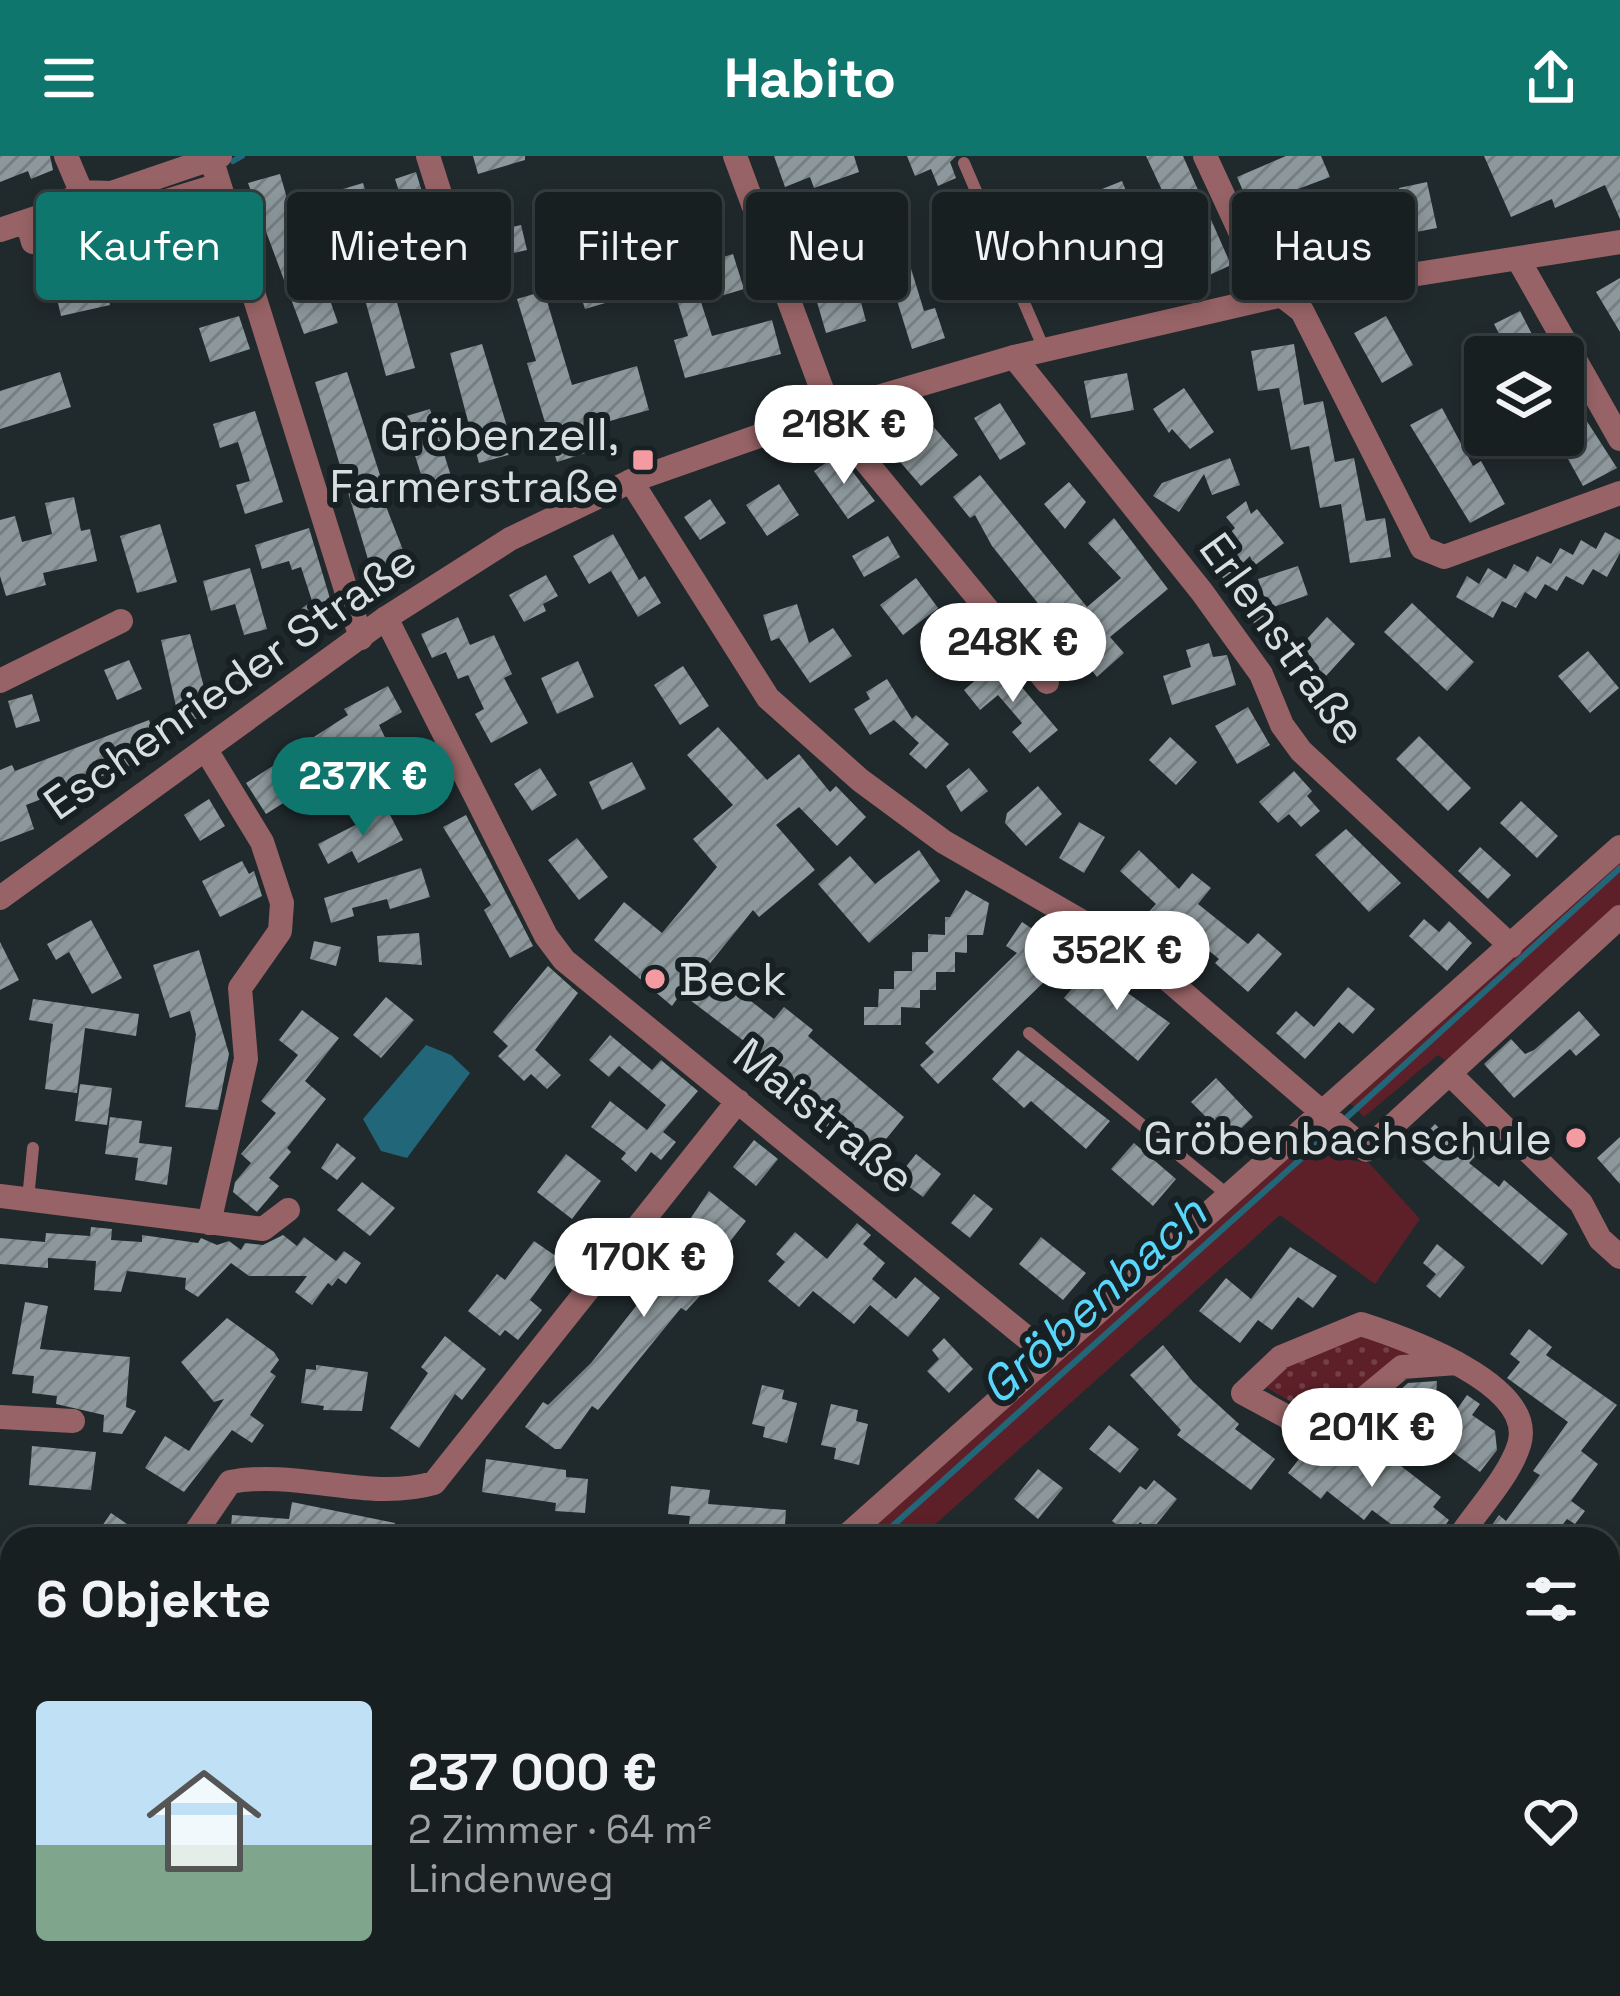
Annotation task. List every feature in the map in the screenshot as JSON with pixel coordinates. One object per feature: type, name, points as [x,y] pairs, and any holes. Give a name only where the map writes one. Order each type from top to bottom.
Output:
[{"type":"street","points":[[66,156],[82,192]]},
{"type":"street","points":[[428,156],[439,192]]},
{"type":"street","points":[[735,156],[830,411],[1047,682]]},
{"type":"street","points":[[1205,156],[1232,214]]},
{"type":"street","points":[[119,192],[217,167],[361,638]]},
{"type":"street","points":[[0,230],[36,226]]},
{"type":"street","name":"Eschenrieder Straße","points":[[1415,275],[1620,242]]},
{"type":"street","points":[[1518,260],[1620,440]]},
{"type":"street","name":"Eschenrieder Straße","points":[[0,898],[386,618],[510,539],[632,481],[830,411],[1014,357],[1261,300]]},
{"type":"street","points":[[1284,300],[1301,311],[1422,548],[1444,557],[1620,493]]},
{"type":"street","name":"Erlenstraße","points":[[1014,357],[1202,592],[1261,674],[1282,725],[1301,751],[1511,946]]},
{"type":"street","points":[[632,481],[768,698],[860,780],[944,842],[1138,954],[1366,1150],[1620,917]]},
{"type":"street","name":"Maistraße","points":[[386,618],[546,936],[564,960],[1049,1356]]},
{"type":"street","points":[[0,681],[121,621]]},
{"type":"street","points":[[206,751],[262,842],[282,903],[280,931],[240,988],[246,1059],[209,1223]]},
{"type":"street","points":[[857,1527],[1231,1198],[1340,1126],[1511,946],[1620,847]]},
{"type":"street","points":[[1450,1074],[1581,1203],[1600,1239],[1620,1257]]},
{"type":"street","points":[[199,1527],[230,1482],[260,1477],[407,1491],[434,1483],[738,1101]]},
{"type":"street","points":[[0,1196],[262,1228],[288,1210]]},
{"type":"street","points":[[1457,1363],[1402,1367],[1332,1425],[1310,1429],[1243,1393],[1281,1357],[1360,1324],[1457,1363],[1512,1403],[1522,1425],[1519,1447],[1466,1527]]},
{"type":"street","points":[[0,1417],[73,1421]]},
{"type":"lane","points":[[964,163],[1045,351]]},
{"type":"lane","points":[[1029,1033],[1231,1198]]},
{"type":"lane","points":[[28,1199],[32,1148]]},
{"type":"shaded area","points":[[1620,857],[1620,909],[1450,1064],[1438,1055],[1364,1117],[1348,1101]]},
{"type":"shaded area","points":[[1317,1131],[1343,1159],[1369,1163],[1420,1219],[1375,1284],[1280,1215],[932,1527],[865,1527]]},
{"type":"shaded area","points":[[1359,1336],[1382,1338],[1409,1353],[1339,1404],[1313,1415],[1264,1386],[1305,1346]]},
{"type":"water","points":[[426,1045],[451,1055],[470,1073],[407,1158],[381,1151],[363,1119]]},
{"type":"building","points":[[0,156],[50,156],[53,170],[31,179],[28,171],[0,182]]},
{"type":"building","points":[[473,156],[525,156],[525,160],[478,174]]},
{"type":"building","points":[[774,156],[854,156],[859,172],[814,188],[810,177],[785,187]]},
{"type":"building","points":[[907,156],[956,156],[950,162],[956,178],[938,186],[931,169],[915,176]]},
{"type":"building","points":[[1146,156],[1183,156],[1199,192],[1163,192]]},
{"type":"building","points":[[1286,156],[1321,156],[1330,177],[1290,192],[1244,192],[1237,177]]},
{"type":"building","points":[[1484,156],[1620,156],[1620,219],[1605,185],[1555,208],[1552,199],[1511,217]]},
{"type":"building","points":[[416,172],[422,192],[399,192],[395,179]]},
{"type":"building","points":[[280,174],[287,198],[287,288],[263,223],[263,192],[251,192],[248,183]]},
{"type":"building","points":[[1122,181],[1126,192],[1094,192]]},
{"type":"building","points":[[1427,182],[1437,228],[1415,232],[1415,192],[1400,192],[1399,188]]},
{"type":"building","points":[[363,183],[366,192],[333,192]]},
{"type":"building","points":[[1208,213],[1231,265],[1208,276]]},
{"type":"building","points":[[521,225],[527,250],[511,254],[511,227]]},
{"type":"building","points":[[733,254],[744,289],[722,296],[722,257]]},
{"type":"building","points":[[908,262],[924,311],[935,308],[945,338],[912,349],[897,300],[908,300]]},
{"type":"building","points":[[1620,278],[1620,332],[1596,292]]},
{"type":"building","points":[[535,294],[535,300],[547,300],[572,385],[637,366],[649,410],[585,428],[592,451],[557,462],[527,363],[536,361],[517,299]]},
{"type":"building","points":[[57,300],[109,300],[110,305],[61,316]]},
{"type":"building","points":[[291,300],[330,300],[338,323],[304,334]]},
{"type":"building","points":[[365,300],[396,300],[415,368],[386,376]]},
{"type":"building","points":[[582,300],[615,300],[585,309]]},
{"type":"building","points":[[677,300],[708,300],[701,302],[712,336],[772,320],[781,354],[685,378],[674,340],[688,336]]},
{"type":"building","points":[[860,300],[866,321],[826,333],[817,302]]},
{"type":"building","points":[[1520,311],[1533,336],[1500,336],[1494,324]]},
{"type":"building","points":[[239,316],[250,349],[210,362],[199,328]]},
{"type":"building","points":[[1386,316],[1413,365],[1382,383],[1354,333]]},
{"type":"building","points":[[482,344],[515,453],[479,463],[450,353]]},
{"type":"building","points":[[1294,344],[1304,405],[1323,401],[1335,462],[1354,458],[1366,521],[1385,518],[1391,557],[1350,563],[1341,504],[1320,508],[1309,446],[1291,450],[1279,388],[1258,391],[1251,351]]},
{"type":"building","points":[[60,372],[71,407],[0,429],[0,391]]},
{"type":"building","points":[[347,372],[386,494],[382,496],[408,563],[373,576],[315,382]]},
{"type":"building","points":[[1127,373],[1134,410],[1091,418],[1084,381]]},
{"type":"building","points":[[1184,388],[1214,432],[1190,449],[1172,429],[1169,433],[1153,409]]},
{"type":"building","points":[[1000,403],[1026,444],[1000,460],[974,418]]},
{"type":"building","points":[[1442,408],[1464,456],[1473,466],[1481,461],[1505,504],[1470,523],[1410,425]]},
{"type":"building","points":[[430,409],[455,489],[428,497],[403,417]]},
{"type":"building","points":[[255,411],[283,502],[245,514],[236,485],[250,481],[238,442],[220,448],[213,424]]},
{"type":"building","points":[[1584,417],[1617,468],[1583,486],[1566,456],[1584,456]]},
{"type":"building","points":[[932,425],[958,455],[921,486],[895,456]]},
{"type":"building","points":[[839,454],[875,501],[848,519],[814,471]]},
{"type":"building","points":[[1230,458],[1240,485],[1212,495],[1204,474],[1179,512],[1153,496],[1162,483]]},
{"type":"building","points":[[980,475],[1087,607],[1121,578],[1088,543],[1114,518],[1168,589],[1110,637],[1124,653],[1097,677],[992,546],[975,515],[970,518],[953,497]]},
{"type":"building","points":[[1069,482],[1086,502],[1065,529],[1044,504]]},
{"type":"building","points":[[779,484],[799,515],[767,536],[746,505]]},
{"type":"building","points":[[74,497],[81,531],[90,529],[97,561],[43,573],[46,585],[6,596],[0,576],[0,520],[15,516],[22,542],[52,534],[45,503]]},
{"type":"building","points":[[710,499],[726,523],[700,540],[684,517]]},
{"type":"building","points":[[1246,501],[1251,514],[1257,509],[1284,543],[1254,566],[1250,556],[1225,580],[1204,558],[1235,528],[1226,517]]},
{"type":"building","points":[[160,524],[177,582],[137,593],[120,536]]},
{"type":"building","points":[[309,528],[331,602],[326,615],[302,632],[291,616],[312,601],[301,567],[292,570],[289,561],[262,569],[255,545]]},
{"type":"building","points":[[1605,532],[1620,540],[1620,553],[1607,577],[1593,569],[1583,585],[1566,576],[1557,591],[1545,584],[1536,599],[1525,592],[1516,608],[1502,601],[1493,618],[1456,597],[1467,576],[1479,584],[1488,568],[1506,579],[1514,564],[1528,572],[1537,556],[1551,564],[1560,548],[1573,555],[1581,540],[1596,549]]},
{"type":"building","points":[[613,534],[639,580],[645,576],[661,603],[638,617],[611,571],[589,584],[573,556]]},
{"type":"building","points":[[888,536],[900,557],[864,577],[852,556]]},
{"type":"building","points":[[1298,566],[1308,595],[1268,609],[1271,618],[1254,624],[1249,608],[1266,602],[1258,579]]},
{"type":"building","points":[[250,568],[267,629],[244,635],[235,604],[211,611],[203,581]]},
{"type":"building","points":[[546,575],[558,596],[543,604],[546,611],[524,622],[509,595]]},
{"type":"building","points":[[916,578],[938,608],[903,635],[880,605]]},
{"type":"building","points":[[1412,603],[1474,662],[1447,691],[1384,632]]},
{"type":"building","points":[[797,604],[809,643],[833,628],[852,656],[810,683],[779,638],[771,641],[763,615]]},
{"type":"building","points":[[458,617],[470,645],[494,635],[512,674],[504,678],[528,723],[491,743],[475,714],[484,709],[468,675],[458,679],[446,652],[432,658],[421,634]]},
{"type":"building","points":[[1327,617],[1355,644],[1326,676],[1297,650]]},
{"type":"building","points":[[190,634],[211,714],[180,724],[161,640]]},
{"type":"building","points":[[1209,643],[1213,657],[1227,655],[1236,685],[1172,705],[1163,676],[1191,667],[1186,650]]},
{"type":"building","points":[[1588,651],[1619,688],[1590,713],[1558,676]]},
{"type":"building","points":[[129,660],[142,689],[117,700],[104,670]]},
{"type":"building","points":[[999,660],[1058,730],[1030,753],[1012,732],[1022,723],[998,695],[980,710],[964,690]]},
{"type":"building","points":[[578,661],[594,697],[557,714],[541,678]]},
{"type":"building","points":[[683,666],[709,706],[680,725],[654,685]]},
{"type":"building","points":[[887,679],[912,719],[916,715],[949,744],[926,769],[909,754],[919,743],[894,720],[870,735],[854,709],[870,699],[866,692]]},
{"type":"building","points":[[388,686],[402,712],[379,725],[397,762],[427,748],[434,761],[417,770],[422,781],[395,794],[373,747],[323,775],[303,744],[348,715],[344,709]]},
{"type":"building","points":[[32,694],[40,721],[16,728],[8,701]]},
{"type":"building","points":[[1248,707],[1270,745],[1237,764],[1215,726]]},
{"type":"building","points":[[149,720],[160,754],[26,805],[34,829],[0,842],[0,770],[12,765],[15,771]]},
{"type":"building","points":[[718,727],[767,780],[799,754],[830,792],[836,786],[866,817],[837,846],[799,807],[776,825],[815,870],[759,917],[753,910],[707,967],[774,1019],[784,1007],[813,1030],[808,1036],[904,1117],[878,1149],[846,1124],[832,1141],[814,1126],[830,1108],[799,1083],[785,1101],[763,1083],[777,1066],[690,1000],[679,996],[672,1006],[594,940],[624,902],[662,933],[717,867],[693,839],[733,805],[687,755]]},
{"type":"building","points":[[1419,736],[1471,788],[1448,811],[1396,759]]},
{"type":"building","points":[[1170,737],[1197,762],[1176,785],[1149,760]]},
{"type":"building","points":[[279,762],[299,793],[266,814],[246,783]]},
{"type":"building","points":[[632,762],[646,789],[602,810],[589,782]]},
{"type":"building","points":[[540,768],[557,795],[532,811],[514,784]]},
{"type":"building","points":[[969,768],[988,791],[961,812],[946,786]]},
{"type":"building","points":[[1294,771],[1312,791],[1307,796],[1320,811],[1301,827],[1289,814],[1278,823],[1259,802]]},
{"type":"building","points":[[1038,786],[1062,814],[1026,846],[1005,823],[1007,813]]},
{"type":"building","points":[[209,799],[225,826],[200,841],[184,815]]},
{"type":"building","points":[[1521,801],[1558,836],[1537,858],[1500,823]]},
{"type":"building","points":[[387,809],[403,840],[358,863],[352,851],[328,864],[318,844]]},
{"type":"building","points":[[466,815],[533,946],[510,958],[484,910],[491,905],[443,827]]},
{"type":"building","points":[[1079,822],[1105,837],[1084,873],[1059,858]]},
{"type":"building","points":[[1346,829],[1401,883],[1369,912],[1315,855]]},
{"type":"building","points":[[577,838],[608,877],[579,900],[548,860]]},
{"type":"building","points":[[1480,847],[1511,875],[1488,899],[1458,871]]},
{"type":"building","points":[[919,850],[940,881],[869,943],[818,884],[850,856],[875,884]]},
{"type":"building","points":[[1139,850],[1179,889],[1192,873],[1211,888],[1198,904],[1248,944],[1258,933],[1282,954],[1248,992],[1215,963],[1219,959],[1170,919],[1149,942],[1132,930],[1156,904],[1120,871]]},
{"type":"building","points":[[242,861],[249,874],[254,871],[262,896],[220,917],[202,881]]},
{"type":"building","points":[[421,868],[430,897],[390,909],[387,899],[352,908],[354,916],[331,923],[324,898]]},
{"type":"building","points":[[966,890],[989,903],[983,935],[967,935],[967,953],[955,952],[955,972],[936,972],[936,990],[920,990],[920,1008],[901,1007],[901,1025],[864,1025],[864,1007],[878,1007],[879,989],[894,989],[894,971],[912,971],[912,952],[928,952],[928,934],[945,935],[945,917],[950,917]]},
{"type":"building","points":[[1424,919],[1439,932],[1449,921],[1472,943],[1447,971],[1409,936]]},
{"type":"building","points":[[91,920],[122,978],[92,994],[69,952],[56,960],[47,944]]},
{"type":"building","points":[[1022,922],[1046,938],[1043,944],[1048,948],[1053,943],[1072,955],[938,1084],[920,1065],[934,1052],[925,1043],[1017,953],[1006,946]]},
{"type":"building","points":[[419,933],[422,965],[379,962],[377,936]]},
{"type":"building","points":[[314,941],[341,947],[336,966],[310,959]]},
{"type":"building","points":[[0,942],[19,980],[0,990]]},
{"type":"building","points":[[199,950],[229,1054],[218,1110],[185,1107],[196,1034],[190,1011],[170,1018],[153,965]]},
{"type":"building","points":[[548,966],[578,993],[535,1050],[561,1075],[547,1089],[531,1074],[524,1081],[498,1056],[508,1046],[493,1032]]},
{"type":"building","points":[[1091,967],[1170,1023],[1138,1061],[1064,998]]},
{"type":"building","points":[[1348,987],[1375,1009],[1353,1034],[1339,1022],[1305,1059],[1276,1033],[1296,1011],[1314,1027]]},
{"type":"building","points":[[386,997],[414,1020],[381,1058],[353,1035]]},
{"type":"building","points":[[33,999],[139,1014],[136,1036],[85,1028],[77,1093],[45,1089],[53,1024],[29,1020]]},
{"type":"building","points":[[302,1010],[339,1038],[305,1081],[326,1099],[287,1148],[291,1152],[269,1178],[279,1186],[257,1212],[233,1192],[251,1163],[241,1154],[276,1113],[261,1101],[298,1055],[279,1040]]},
{"type":"building","points":[[1579,1011],[1600,1035],[1576,1056],[1570,1049],[1514,1098],[1484,1064],[1511,1039],[1525,1054],[1534,1050]]},
{"type":"building","points":[[610,1035],[652,1070],[661,1060],[698,1091],[663,1132],[676,1142],[661,1160],[651,1152],[636,1172],[621,1159],[626,1153],[591,1127],[610,1101],[647,1130],[666,1105],[619,1066],[609,1077],[589,1060]]},
{"type":"building","points":[[1018,1050],[1110,1121],[1086,1149],[1031,1101],[1024,1108],[992,1079]]},
{"type":"building","points":[[1216,1078],[1253,1117],[1229,1140],[1191,1102]]},
{"type":"building","points":[[80,1084],[112,1088],[107,1125],[75,1121]]},
{"type":"building","points":[[110,1117],[142,1121],[139,1143],[172,1147],[167,1185],[135,1180],[138,1158],[105,1154]]},
{"type":"building","points":[[1435,1124],[1458,1147],[1465,1140],[1479,1152],[1469,1163],[1499,1187],[1504,1180],[1568,1234],[1542,1265],[1410,1150]]},
{"type":"building","points":[[1620,1137],[1620,1184],[1597,1158]]},
{"type":"building","points":[[754,1140],[778,1159],[756,1186],[733,1167]]},
{"type":"building","points":[[337,1143],[356,1158],[337,1180],[321,1168]]},
{"type":"building","points":[[1134,1143],[1176,1179],[1153,1206],[1111,1169]]},
{"type":"building","points":[[566,1154],[601,1181],[572,1219],[537,1192]]},
{"type":"building","points":[[916,1154],[941,1174],[923,1197],[897,1178]]},
{"type":"building","points":[[362,1182],[395,1208],[370,1236],[337,1210]]},
{"type":"building","points":[[709,1191],[746,1221],[710,1267],[720,1274],[686,1311],[681,1308],[598,1410],[592,1406],[561,1449],[555,1449],[525,1427],[543,1402],[548,1405],[591,1363],[652,1286],[647,1283]]},
{"type":"building","points":[[974,1194],[993,1209],[970,1238],[951,1223]]},
{"type":"building","points":[[857,1223],[871,1235],[863,1244],[885,1263],[872,1279],[896,1299],[915,1277],[940,1298],[908,1337],[870,1305],[854,1324],[813,1291],[799,1307],[768,1281],[785,1262],[776,1254],[795,1232],[827,1259]]},
{"type":"building","points":[[91,1227],[112,1229],[111,1240],[142,1242],[142,1235],[198,1243],[201,1238],[217,1245],[229,1241],[241,1250],[245,1243],[263,1245],[283,1235],[297,1246],[304,1237],[336,1261],[344,1251],[361,1263],[346,1284],[338,1278],[332,1286],[328,1283],[312,1305],[295,1292],[307,1276],[249,1276],[231,1263],[198,1297],[185,1289],[186,1278],[127,1271],[121,1292],[94,1290],[96,1261],[48,1258],[48,1268],[0,1264],[0,1238],[45,1242],[46,1233],[90,1236]]},
{"type":"building","points":[[1041,1237],[1086,1273],[1063,1300],[1019,1264]]},
{"type":"building","points":[[534,1241],[560,1259],[530,1300],[542,1310],[518,1340],[505,1330],[500,1336],[468,1311],[497,1274],[505,1280]]},
{"type":"building","points":[[1437,1244],[1465,1267],[1440,1298],[1426,1286],[1436,1274],[1423,1263]]},
{"type":"building","points":[[1290,1247],[1337,1276],[1313,1308],[1298,1297],[1272,1330],[1258,1320],[1240,1343],[1199,1311],[1226,1278],[1251,1299]]},
{"type":"building","points":[[25,1302],[48,1306],[40,1349],[130,1357],[126,1407],[136,1411],[122,1434],[103,1432],[104,1415],[56,1404],[57,1396],[32,1393],[34,1376],[12,1374]]},
{"type":"building","points":[[227,1318],[279,1360],[270,1372],[276,1376],[250,1415],[264,1425],[252,1443],[232,1430],[184,1492],[145,1468],[165,1436],[189,1451],[224,1399],[214,1402],[181,1362]]},
{"type":"building","points":[[1529,1329],[1552,1347],[1546,1355],[1617,1405],[1581,1451],[1598,1464],[1571,1501],[1585,1511],[1575,1524],[1567,1519],[1561,1527],[1490,1527],[1499,1515],[1506,1521],[1540,1475],[1533,1471],[1568,1422],[1507,1378],[1520,1362],[1510,1354]]},
{"type":"building","points":[[445,1336],[486,1369],[462,1400],[455,1394],[419,1448],[390,1428],[428,1373],[421,1367]]},
{"type":"building","points":[[944,1338],[973,1369],[949,1393],[927,1371],[939,1359],[932,1350]]},
{"type":"building","points":[[1163,1345],[1193,1382],[1239,1424],[1235,1429],[1275,1459],[1251,1490],[1177,1435],[1181,1430],[1130,1375]]},
{"type":"building","points":[[316,1365],[368,1372],[362,1411],[323,1410],[324,1406],[301,1403],[306,1369],[316,1370]]},
{"type":"building","points":[[1437,1381],[1434,1425],[1403,1433],[1390,1422],[1385,1403],[1408,1383]]},
{"type":"building","points":[[762,1385],[784,1390],[782,1399],[797,1403],[787,1443],[763,1437],[765,1427],[752,1424]]},
{"type":"building","points":[[1467,1395],[1480,1404],[1472,1415],[1495,1431],[1497,1450],[1480,1472],[1442,1444],[1462,1418],[1449,1421]]},
{"type":"building","points":[[831,1404],[858,1410],[856,1421],[868,1424],[859,1465],[834,1459],[836,1448],[821,1445]]},
{"type":"building","points":[[1109,1425],[1139,1449],[1120,1473],[1089,1449]]},
{"type":"building","points":[[1328,1443],[1362,1469],[1383,1452],[1441,1497],[1433,1507],[1449,1520],[1444,1527],[1395,1527],[1372,1510],[1364,1520],[1327,1491],[1321,1499],[1288,1473],[1310,1445]]},
{"type":"building","points":[[32,1446],[96,1452],[91,1490],[29,1485]]},
{"type":"building","points":[[486,1459],[566,1470],[566,1477],[588,1479],[585,1513],[555,1511],[556,1503],[482,1492]]},
{"type":"building","points":[[1038,1469],[1063,1488],[1038,1519],[1014,1499]]},
{"type":"building","points":[[1154,1480],[1177,1499],[1154,1527],[1140,1522],[1136,1527],[1120,1527],[1112,1521],[1140,1486],[1146,1490]]},
{"type":"building","points":[[671,1486],[710,1490],[708,1504],[786,1510],[785,1527],[689,1527],[690,1516],[668,1514]]},
{"type":"building","points":[[292,1502],[395,1523],[394,1527],[231,1527],[232,1515],[289,1519]]},
{"type":"building","points":[[111,1513],[131,1527],[101,1527]]},
{"type":"waterway","points":[[233,161],[242,156]]},
{"type":"waterway","name":"Gröbenbach","points":[[1345,1119],[1620,868]]},
{"type":"waterway","name":"Gröbenbach","points":[[891,1527],[1335,1128]]},
{"type":"place","name":"Gröbenzell, Farmerstraße","points":[[643,460]]},
{"type":"place","name":"Beck","points":[[655,979]]},
{"type":"place","name":"Gröbenbachschule","points":[[1576,1138]]}]
